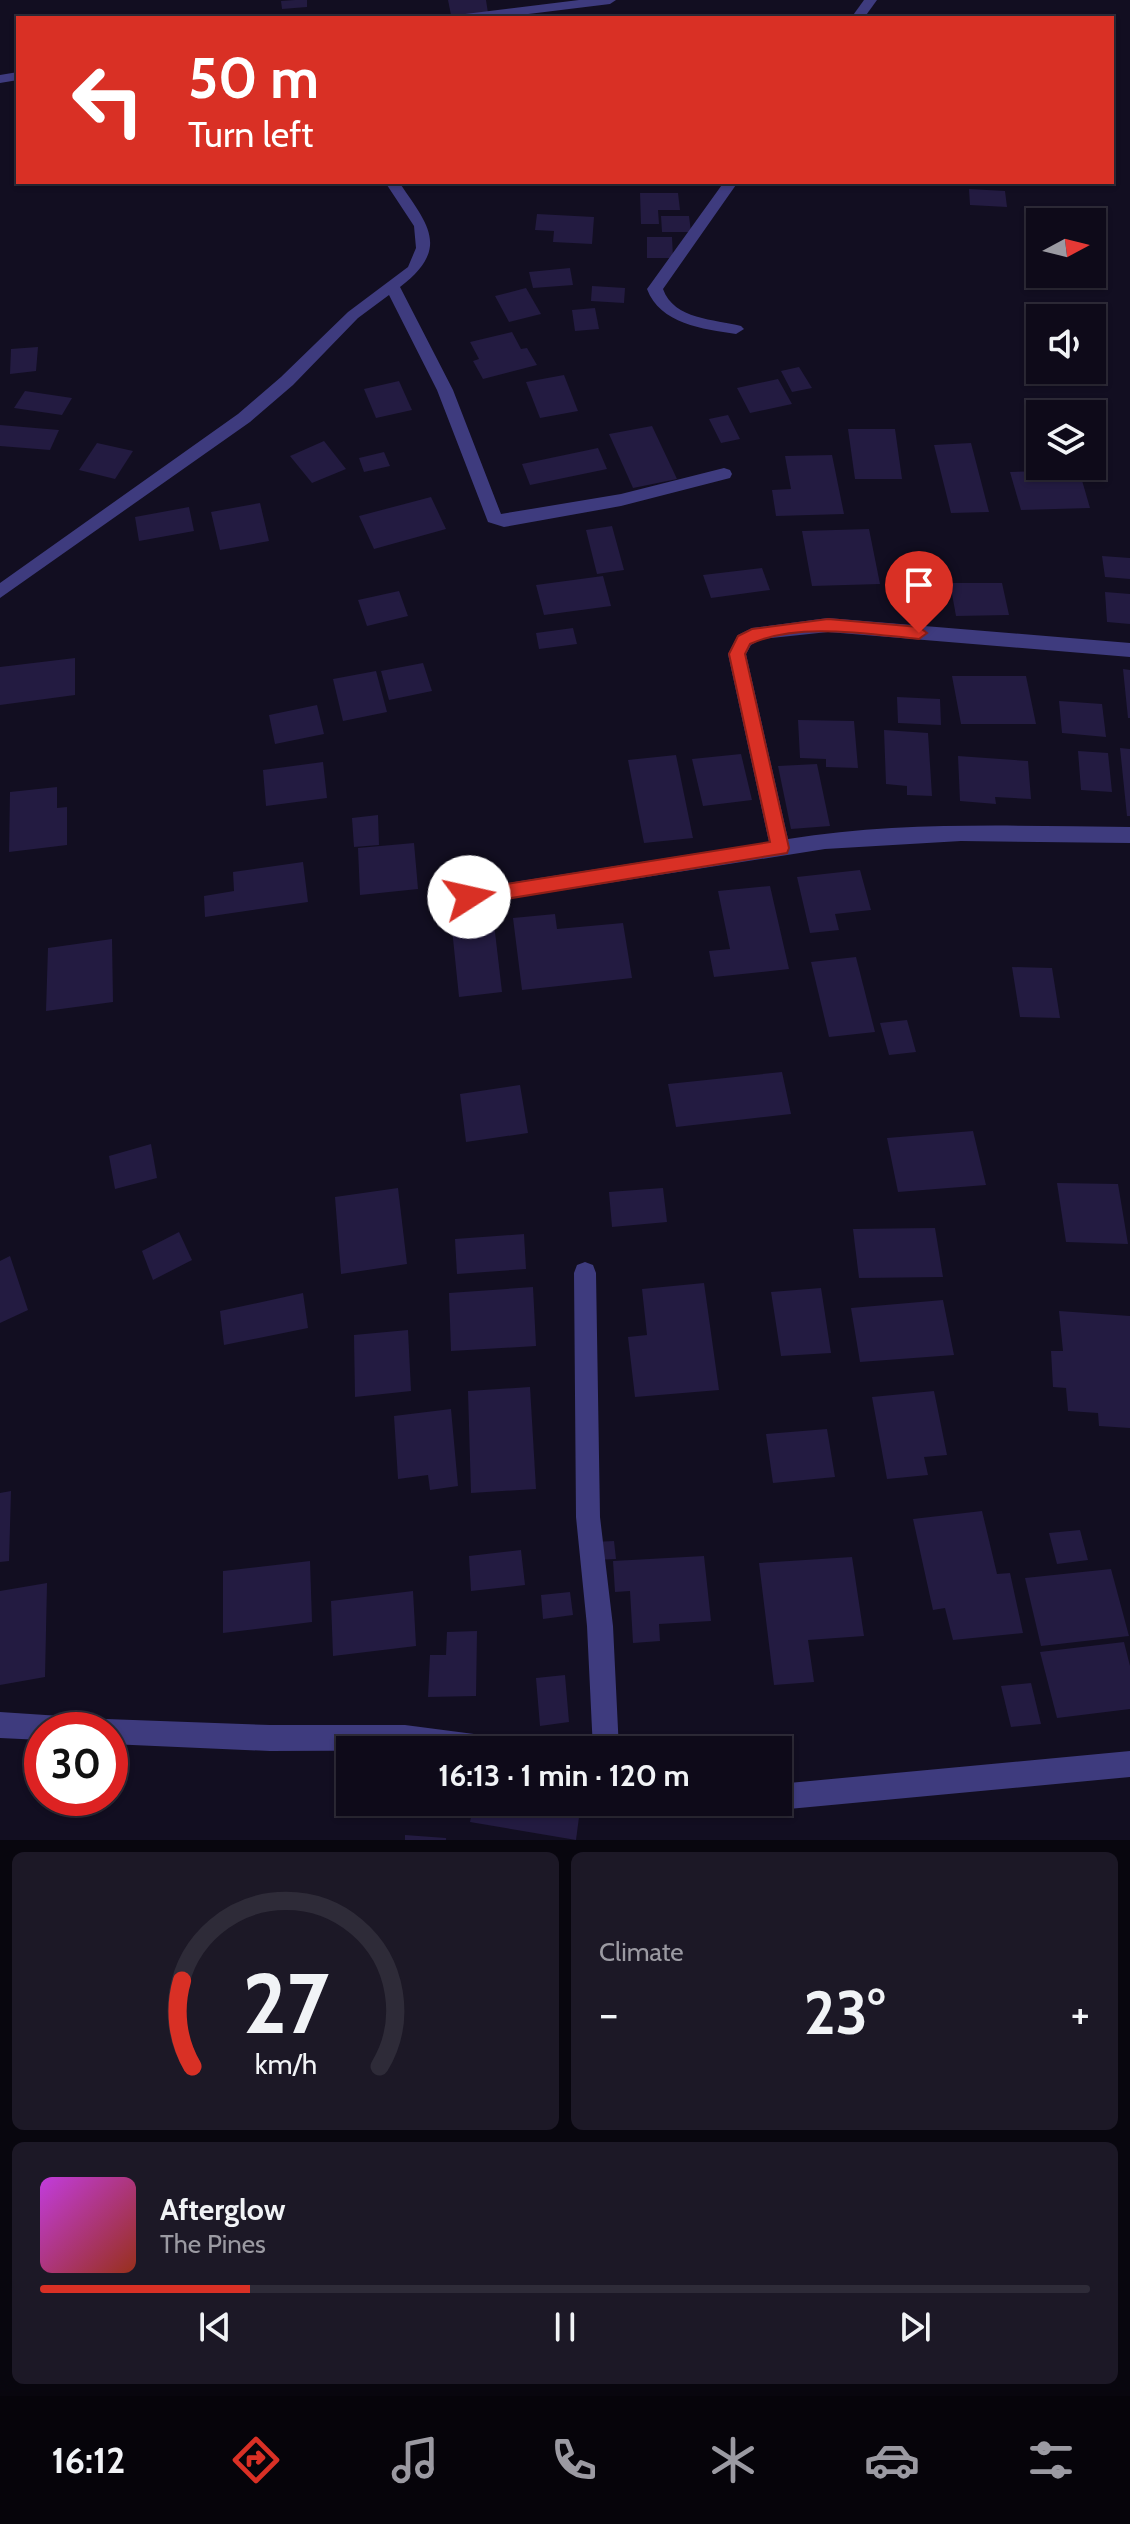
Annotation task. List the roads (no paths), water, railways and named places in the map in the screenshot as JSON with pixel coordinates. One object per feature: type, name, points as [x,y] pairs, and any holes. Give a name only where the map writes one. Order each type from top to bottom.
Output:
[{"type":"street","points":[[479,16],[610,0]]},
{"type":"street","points":[[859,16],[871,0]]},
{"type":"street","points":[[0,592],[244,418],[287,381],[353,315],[414,269],[423,248],[421,226],[393,184]]},
{"type":"street","points":[[730,184],[655,289],[656,296],[664,305],[702,325],[736,329]]},
{"type":"street","points":[[392,287],[445,390],[494,518],[504,521],[621,500],[724,474]]},
{"type":"street","points":[[780,848],[737,654],[744,640],[758,633],[828,625],[1130,650]]},
{"type":"street","points":[[469,897],[825,841],[961,833],[1130,835]]},
{"type":"street","points":[[585,1273],[588,1517],[600,1626],[605,1736]]},
{"type":"street","points":[[0,1725],[24,1726]]},
{"type":"street","points":[[128,1732],[336,1738]]},
{"type":"street","points":[[792,1796],[1130,1764]]}]
